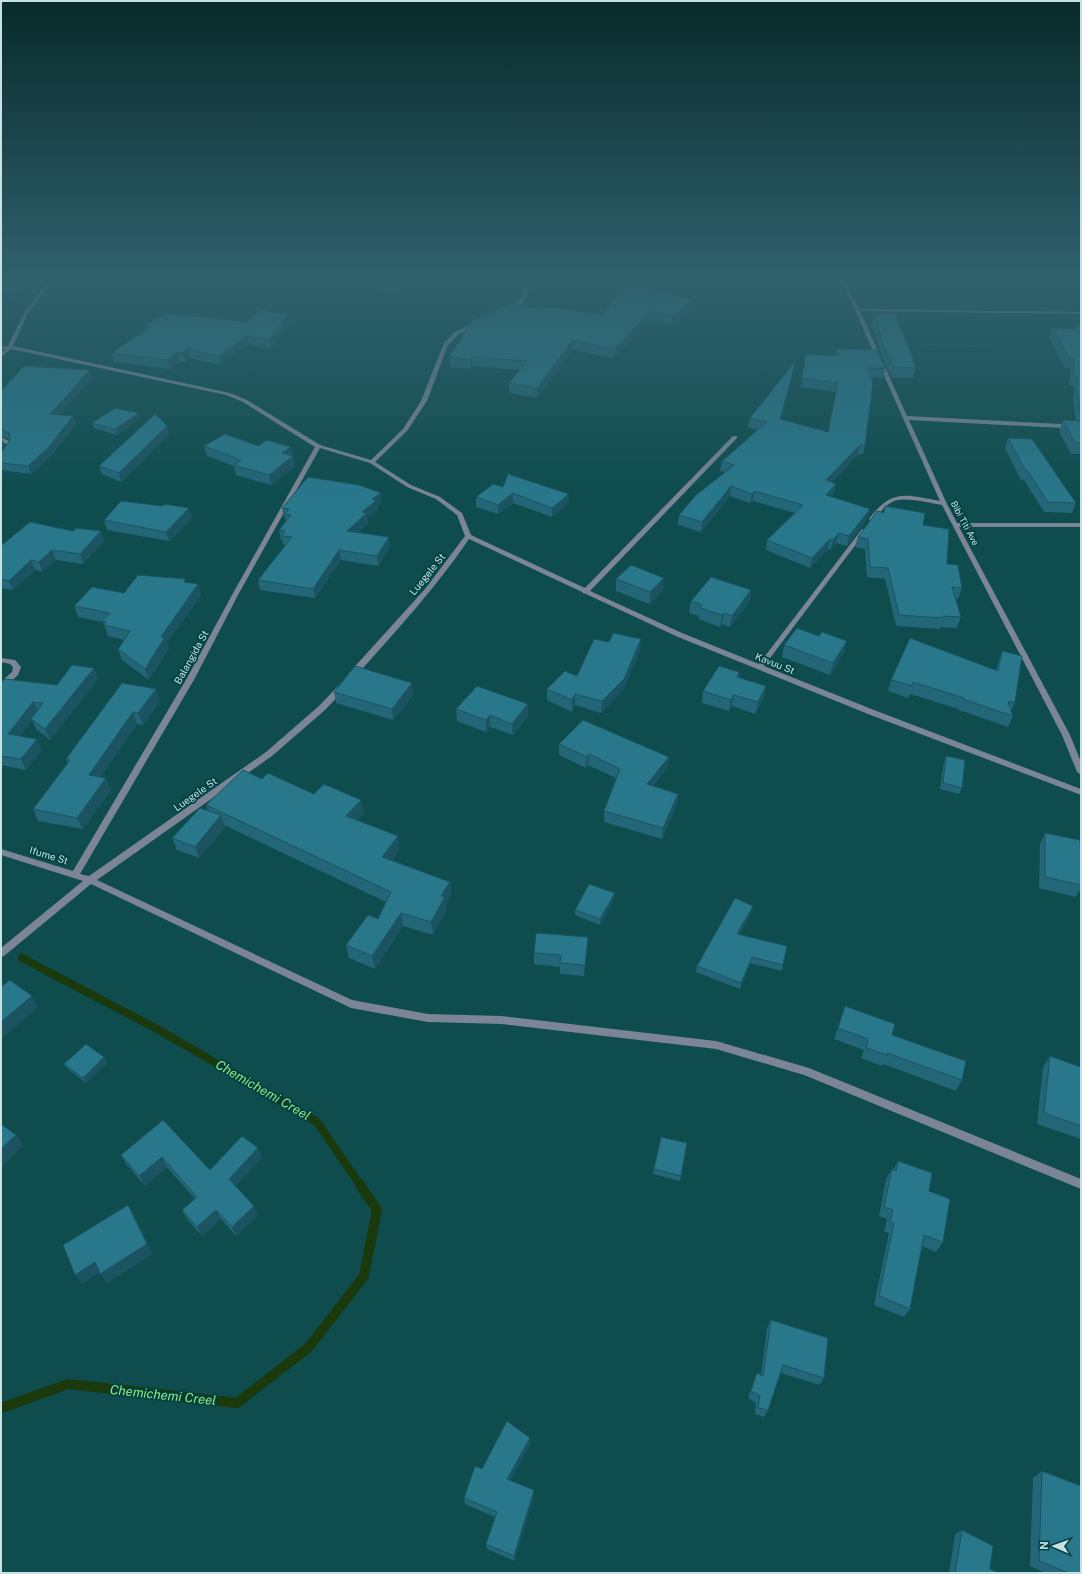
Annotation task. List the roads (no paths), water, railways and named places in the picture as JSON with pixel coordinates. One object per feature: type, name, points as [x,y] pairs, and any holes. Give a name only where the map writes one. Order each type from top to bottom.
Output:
[{"type":"street","points":[[26,350],[228,394],[245,401],[318,446],[372,462],[409,486],[438,498],[460,514],[468,536]]},
{"type":"street","points":[[372,462],[405,430],[424,401],[444,350]]},
{"type":"street","name":"Bibi Titi Ave","points":[[874,350],[944,504],[1066,735],[1081,772]]},
{"type":"street","points":[[906,418],[1081,427]]},
{"type":"street","points":[[585,592],[735,437]]},
{"type":"street","points":[[1,439],[8,443],[9,448],[1,459]]},
{"type":"street","name":"Balangida St","points":[[75,875],[191,678],[235,595],[318,446]]},
{"type":"street","points":[[760,667],[874,516],[886,504],[895,499],[906,499],[944,504]]},
{"type":"street","points":[[956,525],[1081,525]]},
{"type":"street","name":"Kavuu St","points":[[468,536],[585,592],[680,635],[1081,792]]},
{"type":"street","name":"Luegele St","points":[[349,679],[412,609],[451,562],[468,536]]},
{"type":"street","points":[[1,660],[12,662],[17,667],[15,673],[1,686]]},
{"type":"street","name":"Luegele St","points":[[1,953],[90,880],[269,754],[322,708],[343,685]]},
{"type":"street","name":"Ifume St","points":[[1,852],[90,880],[351,1004],[428,1018],[502,1020],[716,1045],[805,1071],[1081,1184]]},
{"type":"waterway","name":"Chemichemi Creel","points":[[22,958],[159,1030],[317,1122],[361,1186]]},
{"type":"waterway","name":"Chemichemi Creel","points":[[1,1408],[68,1384],[237,1403],[309,1347],[364,1276],[377,1210],[360,1185]]}]
